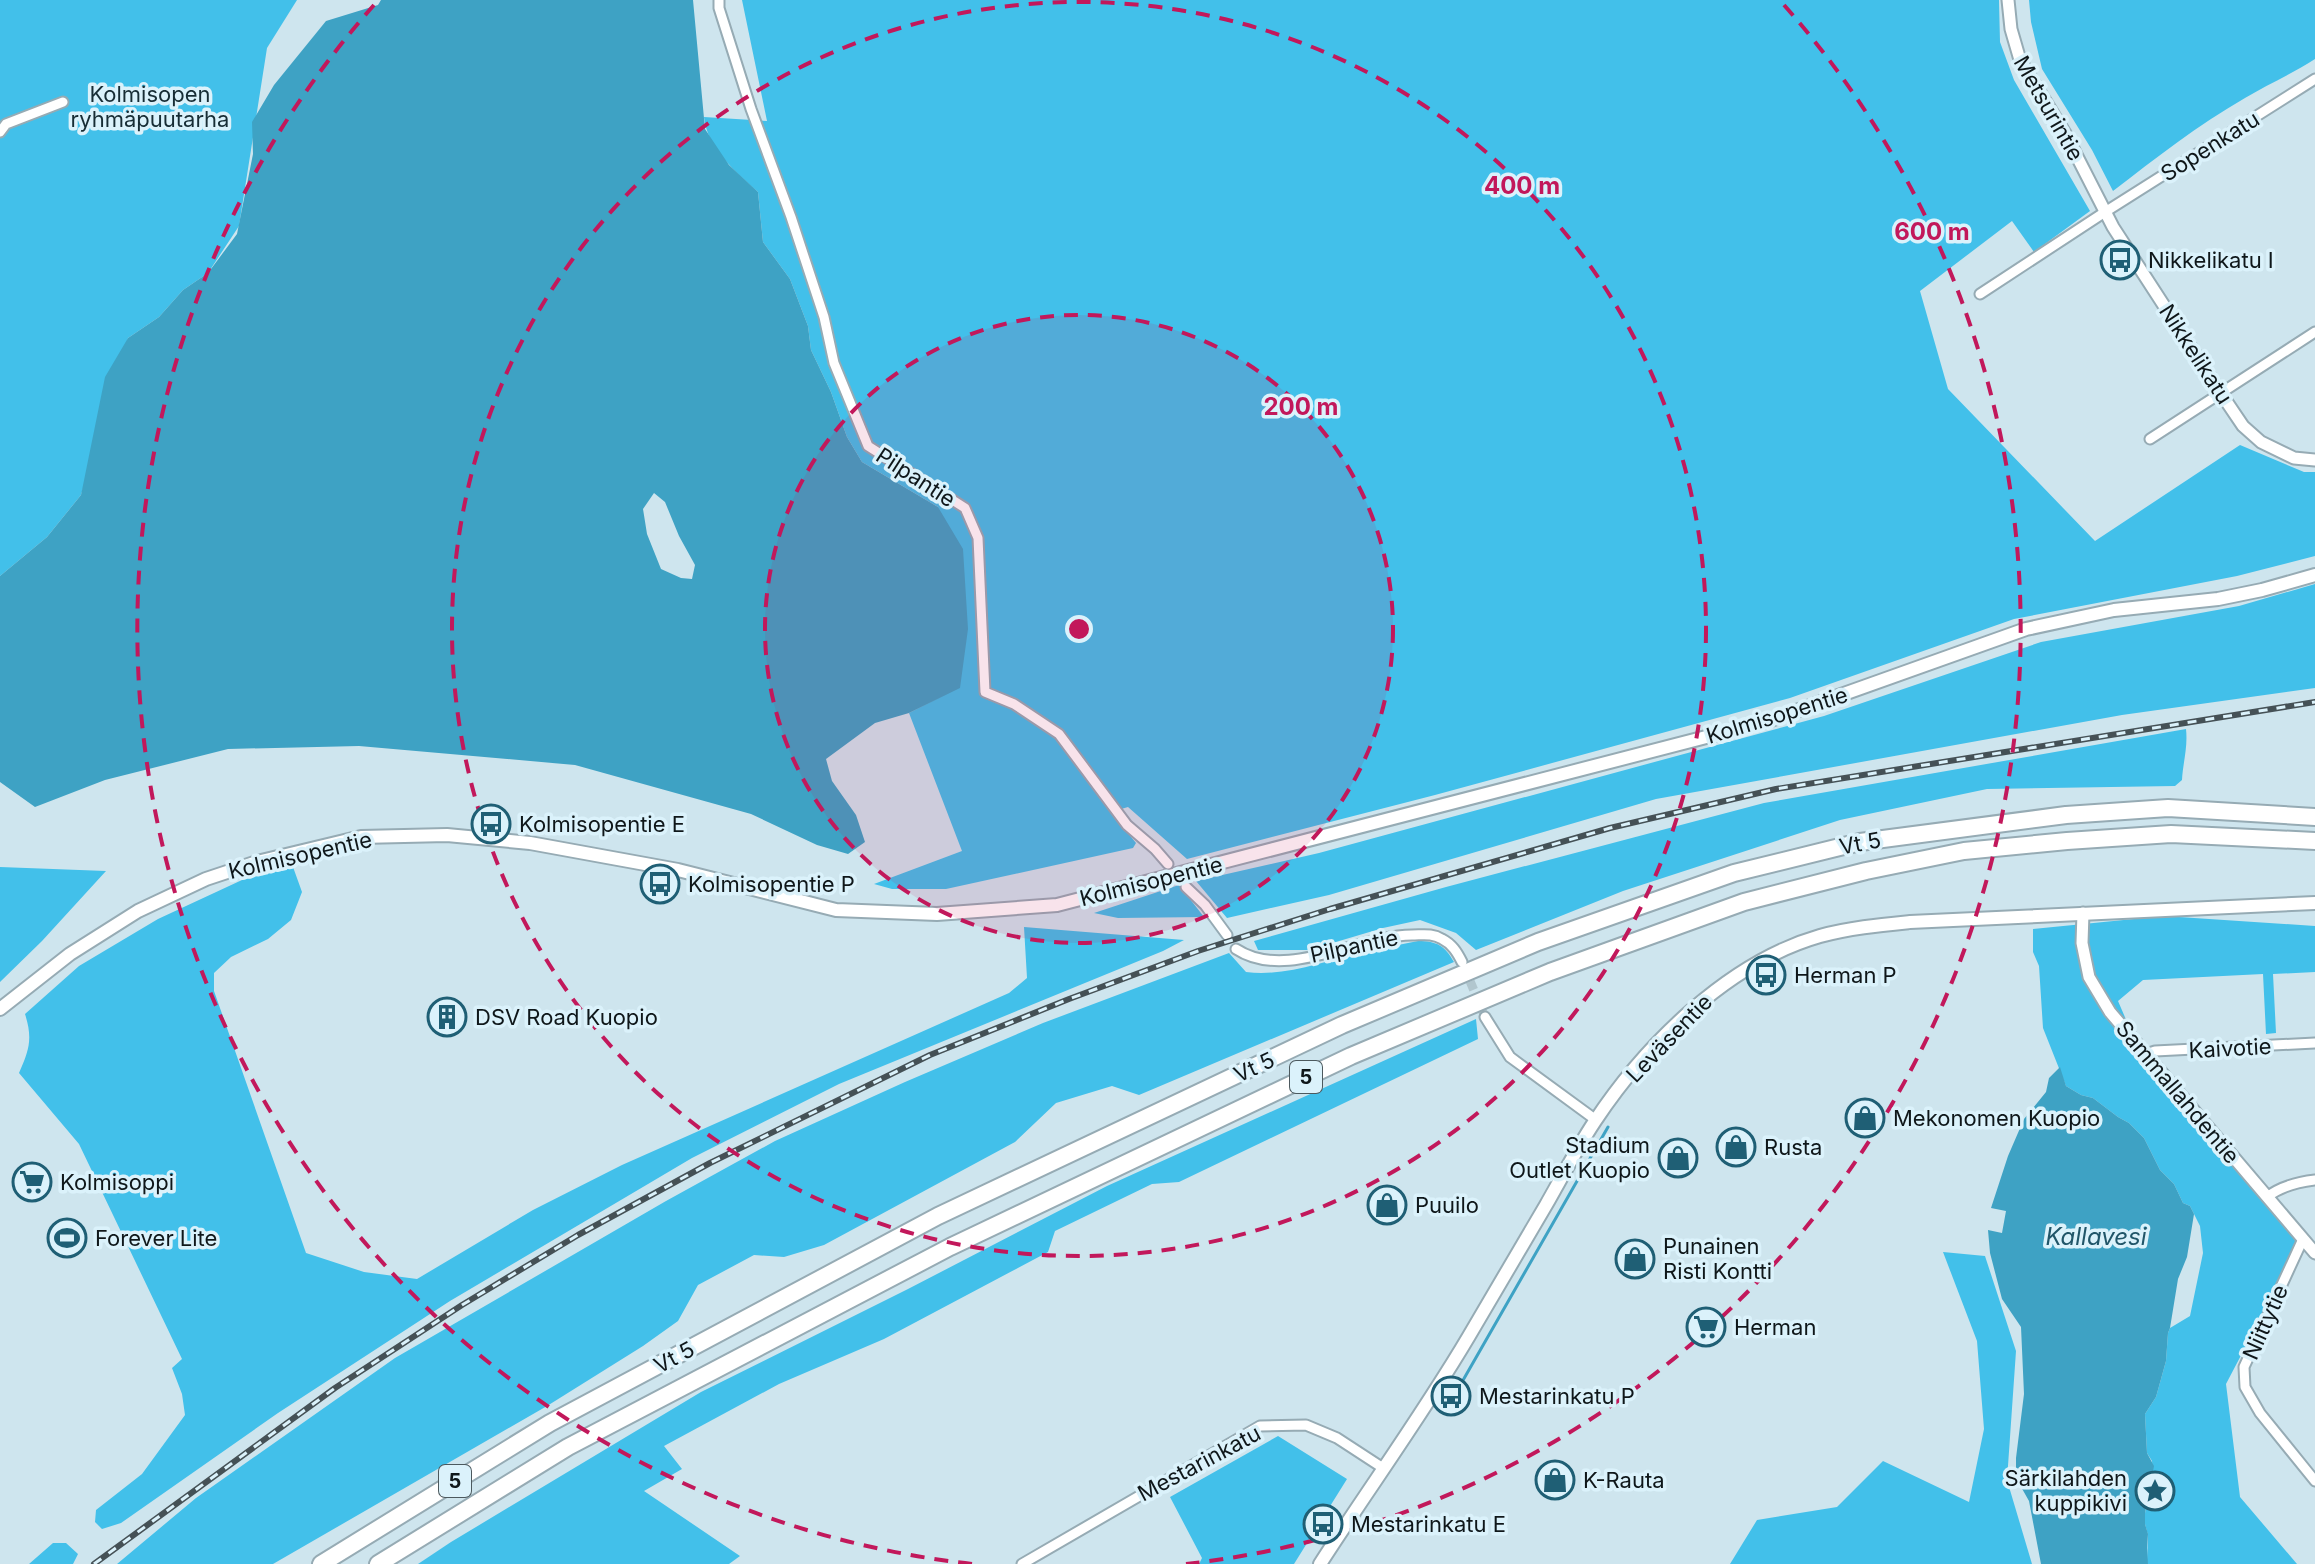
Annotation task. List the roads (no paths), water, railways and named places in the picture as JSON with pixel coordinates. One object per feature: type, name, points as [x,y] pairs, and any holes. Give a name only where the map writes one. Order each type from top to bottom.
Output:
[{"type":"highway","name":"Vt 5","points":[[320,1564],[550,1423],[938,1216],[1342,1025],[1538,942],[1734,873],[1860,842],[2066,815],[2168,808],[2315,817]]},
{"type":"highway","name":"Vt 5","points":[[378,1564],[568,1447],[950,1247],[1351,1056],[1565,967],[1744,902],[1866,871],[1964,851],[2171,834],[2315,841]]},
{"type":"main road","name":"Kolmisopentie","points":[[0,1009],[70,954],[138,911],[206,879],[257,862],[361,837],[447,835],[530,843],[678,870],[836,910],[937,914],[1057,905],[1768,721],[2026,629],[2114,610],[2218,599],[2315,575]]},
{"type":"main road","name":"Leväsentie","points":[[1320,1564],[1460,1351],[1596,1120],[1647,1056],[1691,1011],[1744,971],[1821,936],[1897,923],[2315,903]]},
{"type":"street","name":"Pilpantie","points":[[719,0],[751,109],[824,317],[834,363],[868,446],[965,508],[978,538],[985,692],[1014,704],[1059,734],[1127,825],[1168,864]]},
{"type":"street","name":"Metsurintie","points":[[2008,0],[2013,38],[2020,60],[2066,135],[2105,212]]},
{"type":"street","name":"Sopenkatu","points":[[1980,294],[2315,79]]},
{"type":"street","points":[[0,132],[6,124],[63,102]]},
{"type":"street","name":"Nikkelikatu","points":[[2105,212],[2243,426],[2261,442],[2294,458],[2315,460]]},
{"type":"street","points":[[2150,439],[2315,332]]},
{"type":"street","points":[[1186,887],[1205,905],[1227,935]]},
{"type":"street","name":"Sammallahdentie","points":[[2083,913],[2082,943],[2089,977],[2110,1012],[2315,1253]]},
{"type":"street","name":"Pilpantie","points":[[1236,949],[1247,956],[1285,960],[1400,935],[1432,934],[1454,948],[1462,962]]},
{"type":"street","points":[[1485,1017],[1510,1057],[1596,1120]]},
{"type":"street","name":"Kaivotie","points":[[2146,1054],[2155,1051],[2315,1043]]},
{"type":"street","points":[[2267,1197],[2298,1182],[2315,1180]]},
{"type":"street","name":"Niittytie","points":[[2303,1239],[2244,1367],[2245,1387],[2260,1413],[2315,1481]]},
{"type":"street","name":"Mestarinkatu","points":[[1022,1564],[1260,1426],[1306,1425],[1337,1438],[1383,1468]]},
{"type":"water","points":[[381,0],[693,0],[705,129],[729,165],[758,192],[763,242],[790,279],[808,326],[811,350],[831,392],[847,437],[862,462],[938,507],[963,549],[968,629],[960,688],[909,713],[875,723],[826,759],[832,781],[856,815],[865,842],[848,854],[817,845],[751,814],[575,765],[359,746],[228,749],[105,780],[35,807],[0,782],[0,576],[47,537],[81,495],[105,377],[128,338],[159,317],[183,290],[208,273],[237,234],[253,154],[252,122],[274,85],[326,21],[378,5]],"holes":[[[654,493],[665,502],[695,565],[692,579],[681,578],[661,569],[647,534],[643,509]]]},
{"type":"water","name":"Kallavesi","points":[[2060,1067],[2066,1086],[2093,1098],[2129,1123],[2144,1138],[2160,1170],[2174,1184],[2183,1203],[2190,1206],[2194,1214],[2187,1257],[2178,1279],[2166,1361],[2156,1397],[2145,1414],[2147,1453],[2154,1466],[2145,1513],[2148,1564],[2041,1564],[2029,1501],[2016,1478],[2024,1394],[2021,1327],[2002,1299],[1990,1253],[1988,1230],[2002,1233],[2006,1211],[1991,1208],[2008,1156],[2024,1119],[2046,1092],[2049,1078]]},
{"type":"waterway","points":[[1458,1389],[1608,1127]]},
{"type":"tunnel","points":[[1465,969],[1485,1017]]},
{"type":"railway","points":[[94,1564],[335,1388],[462,1305],[578,1235],[710,1163],[930,1055],[1069,999],[1198,951],[1330,909],[1610,828],[1776,789],[2315,702]]},
{"type":"place","name":"Nikkelikatu I","points":[[2120,260]]},
{"type":"place","name":"Kolmisopentie E","points":[[491,824]]},
{"type":"place","name":"Kolmisopentie P","points":[[660,884]]},
{"type":"place","name":"Herman P","points":[[1766,975]]},
{"type":"place","name":"DSV Road Kuopio","points":[[447,1017]]},
{"type":"place","name":"Mekonomen Kuopio","points":[[1865,1118]]},
{"type":"place","name":"Rusta","points":[[1736,1147]]},
{"type":"place","name":"Stadium Outlet Kuopio","points":[[1678,1158]]},
{"type":"place","name":"Kolmisoppi","points":[[32,1182]]},
{"type":"place","name":"Puuilo","points":[[1387,1205]]},
{"type":"place","name":"Forever Lite","points":[[67,1238]]},
{"type":"place","name":"Punainen Risti Kontti","points":[[1635,1259]]},
{"type":"place","name":"Herman","points":[[1706,1327]]},
{"type":"place","name":"Mestarinkatu P","points":[[1451,1396]]},
{"type":"place","name":"K-Rauta","points":[[1555,1480]]},
{"type":"place","name":"Särkilahden kuppikivi","points":[[2155,1491]]},
{"type":"place","name":"Mestarinkatu E","points":[[1323,1524]]},
{"type":"park label","name":"Kolmisopen ryhmäpuutarha","points":[[150,106]]}]
